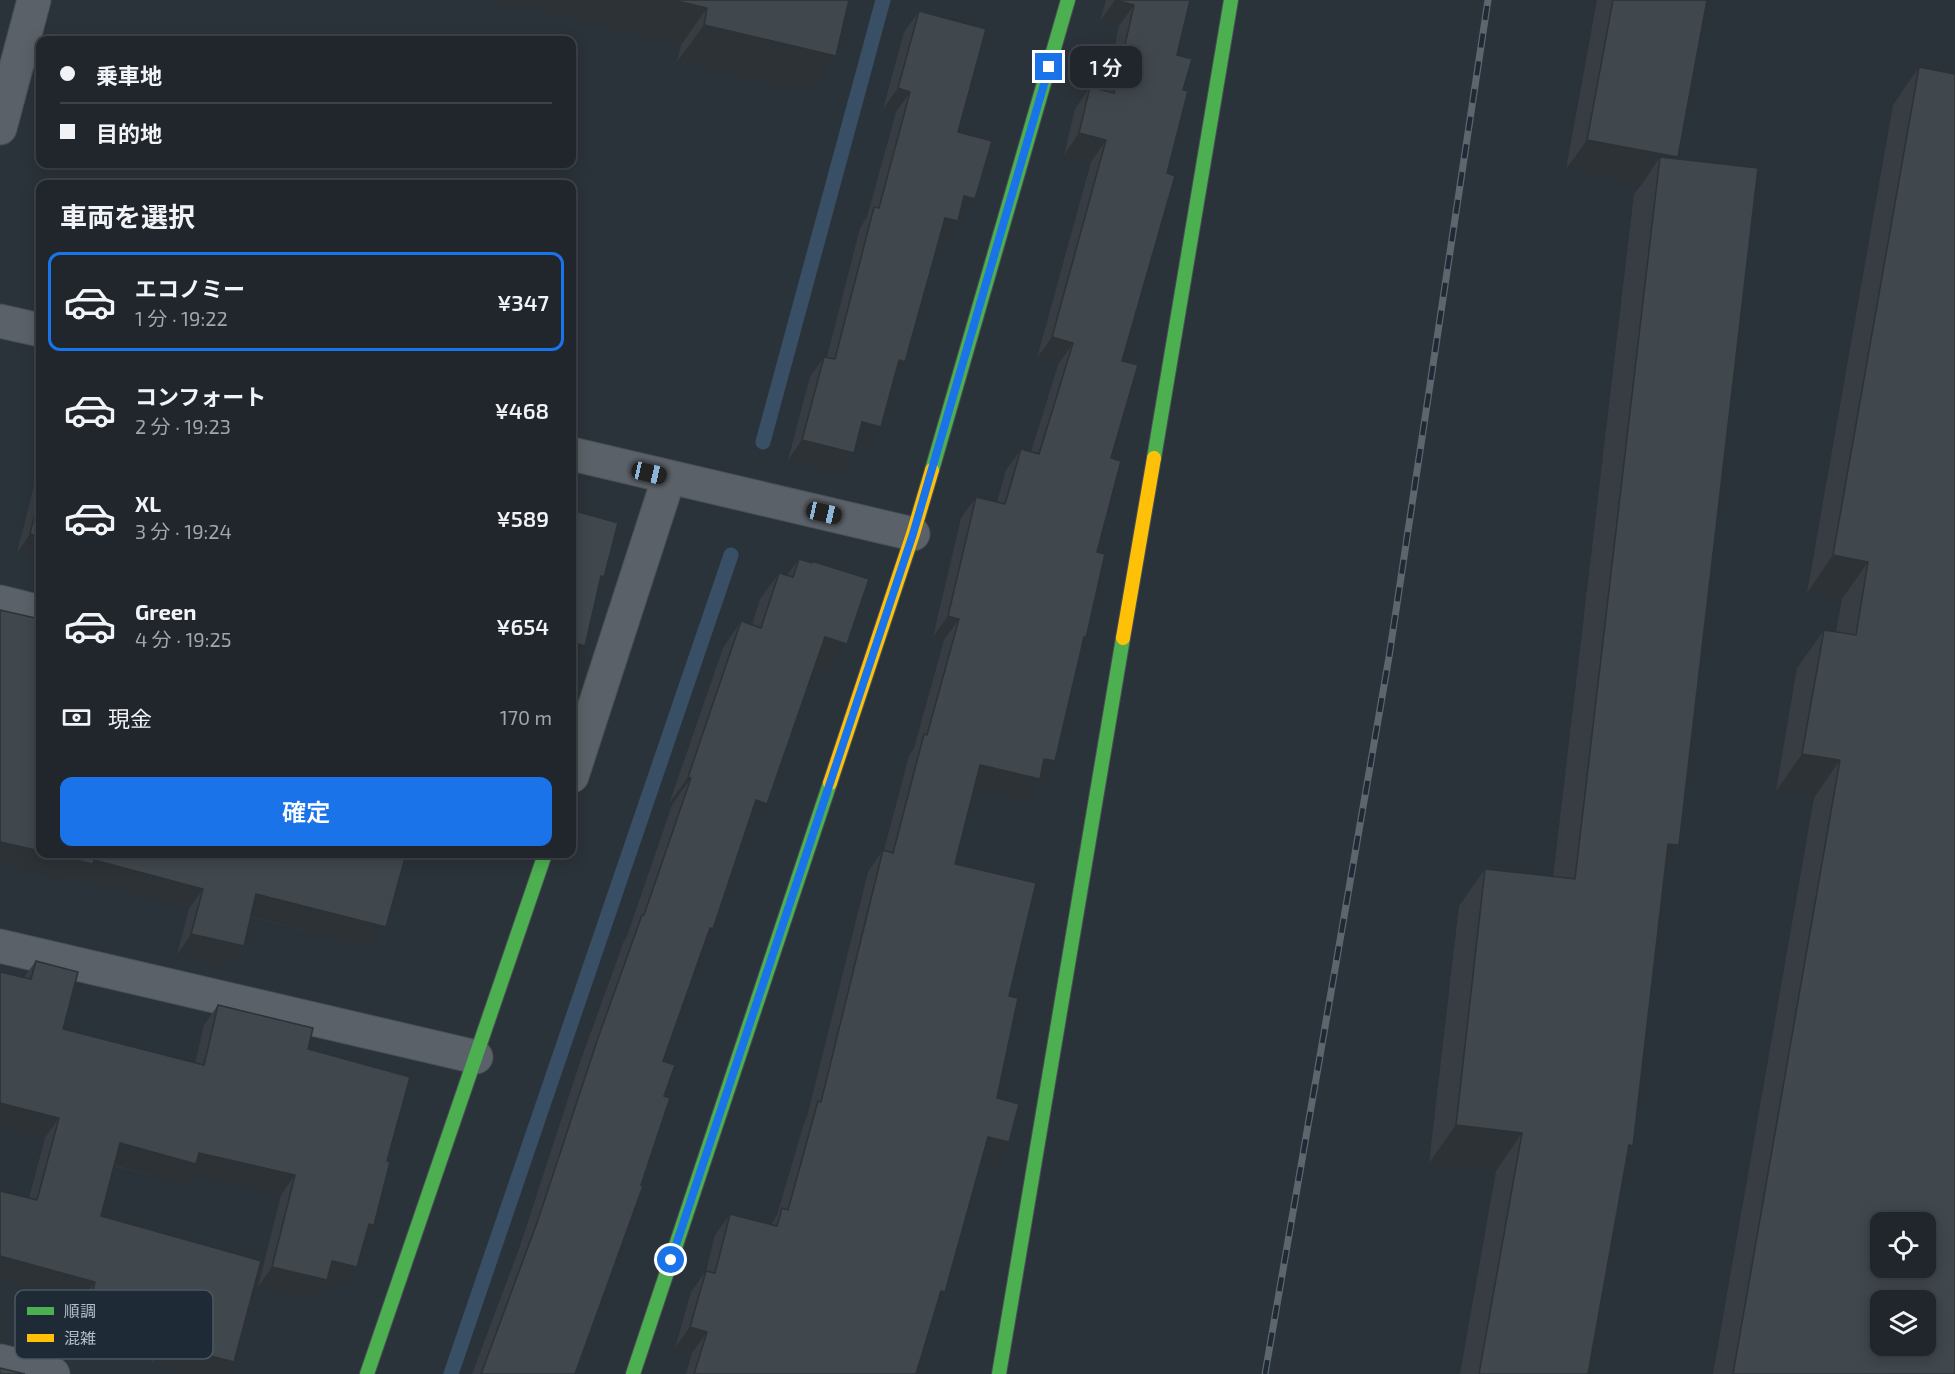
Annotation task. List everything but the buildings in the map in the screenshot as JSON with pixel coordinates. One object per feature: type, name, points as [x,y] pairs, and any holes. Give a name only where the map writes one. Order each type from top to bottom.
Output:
[{"type":"street","points":[[0,128],[34,0]]},
{"type":"street","points":[[633,1374],[913,534],[1068,0]]},
{"type":"street","points":[[999,1374],[1231,0]]},
{"type":"street","points":[[0,321],[36,329]]},
{"type":"street","points":[[576,455],[913,534]]},
{"type":"street","points":[[578,735],[669,477]]},
{"type":"street","points":[[0,602],[36,611]]},
{"type":"street","points":[[367,1374],[544,858]]},
{"type":"street","points":[[0,946],[476,1057]]},
{"type":"street","points":[[0,1361],[53,1374]]},
{"type":"waterway","points":[[763,442],[883,0]]},
{"type":"waterway","points":[[451,1374],[731,555]]},
{"type":"railway","points":[[1265,1374],[1389,657],[1488,0]]},
{"type":"traffic: fast","points":[[932,470],[1068,0]]},
{"type":"traffic: fast","points":[[1154,458],[1231,0]]},
{"type":"traffic: fast","points":[[999,1374],[1123,638]]},
{"type":"traffic: fast","points":[[633,1374],[830,783]]},
{"type":"traffic: fast","points":[[367,1374],[544,858]]},
{"type":"traffic: slow","points":[[1123,638],[1154,458]]},
{"type":"traffic: slow","points":[[830,783],[932,470]]},
{"type":"route","points":[[671,1260],[913,534],[1049,67]]}]
